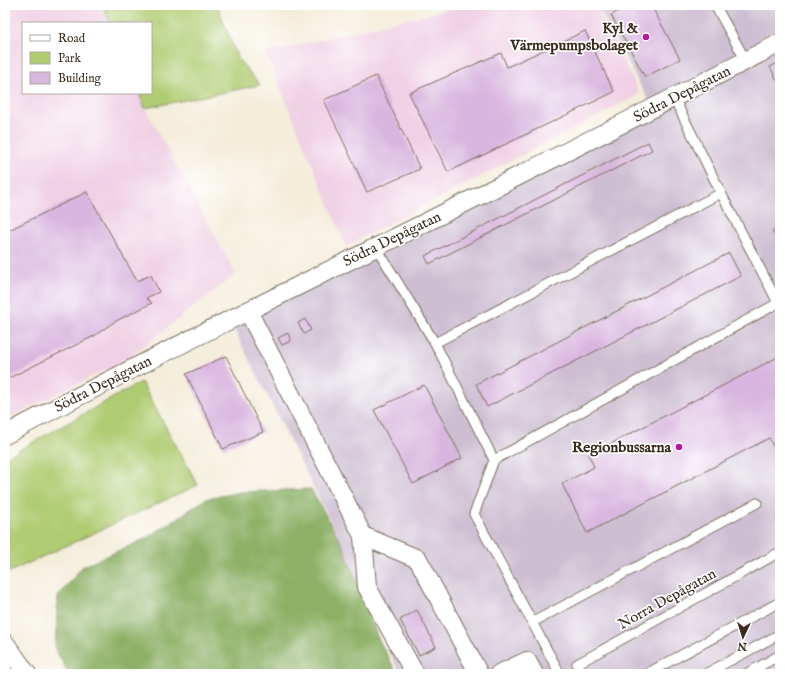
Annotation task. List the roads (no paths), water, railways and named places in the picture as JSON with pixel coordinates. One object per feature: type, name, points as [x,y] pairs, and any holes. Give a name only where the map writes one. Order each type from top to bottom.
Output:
[{"type":"street","name":"Södra Depågatan","points":[[5,435],[66,402],[674,98],[780,43]]},
{"type":"street","points":[[248,311],[363,536],[367,587],[415,674]]},
{"type":"street","points":[[363,536],[418,559],[479,674]]},
{"type":"street","points":[[5,643],[27,674]]},
{"type":"street","points":[[499,674],[527,661],[534,674]]},
{"type":"lane","points":[[715,5],[746,61]]},
{"type":"lane","points":[[560,674],[474,514],[494,460],[779,305],[674,98]]},
{"type":"lane","points":[[436,343],[721,193]]},
{"type":"lane","points":[[376,247],[436,343],[494,460]]},
{"type":"lane","points":[[532,622],[757,503]]},
{"type":"lane","name":"Norra Depågatan","points":[[582,674],[577,664],[780,552]]},
{"type":"lane","points":[[646,674],[780,602]]},
{"type":"lane","points":[[705,674],[780,634]]},
{"type":"lane","points":[[746,674],[780,655]]},
{"type":"place","name":"Kyl & Värmepumpsbolaget","points":[[646,37]]},
{"type":"place","name":"Regionbussarna","points":[[679,447]]}]
